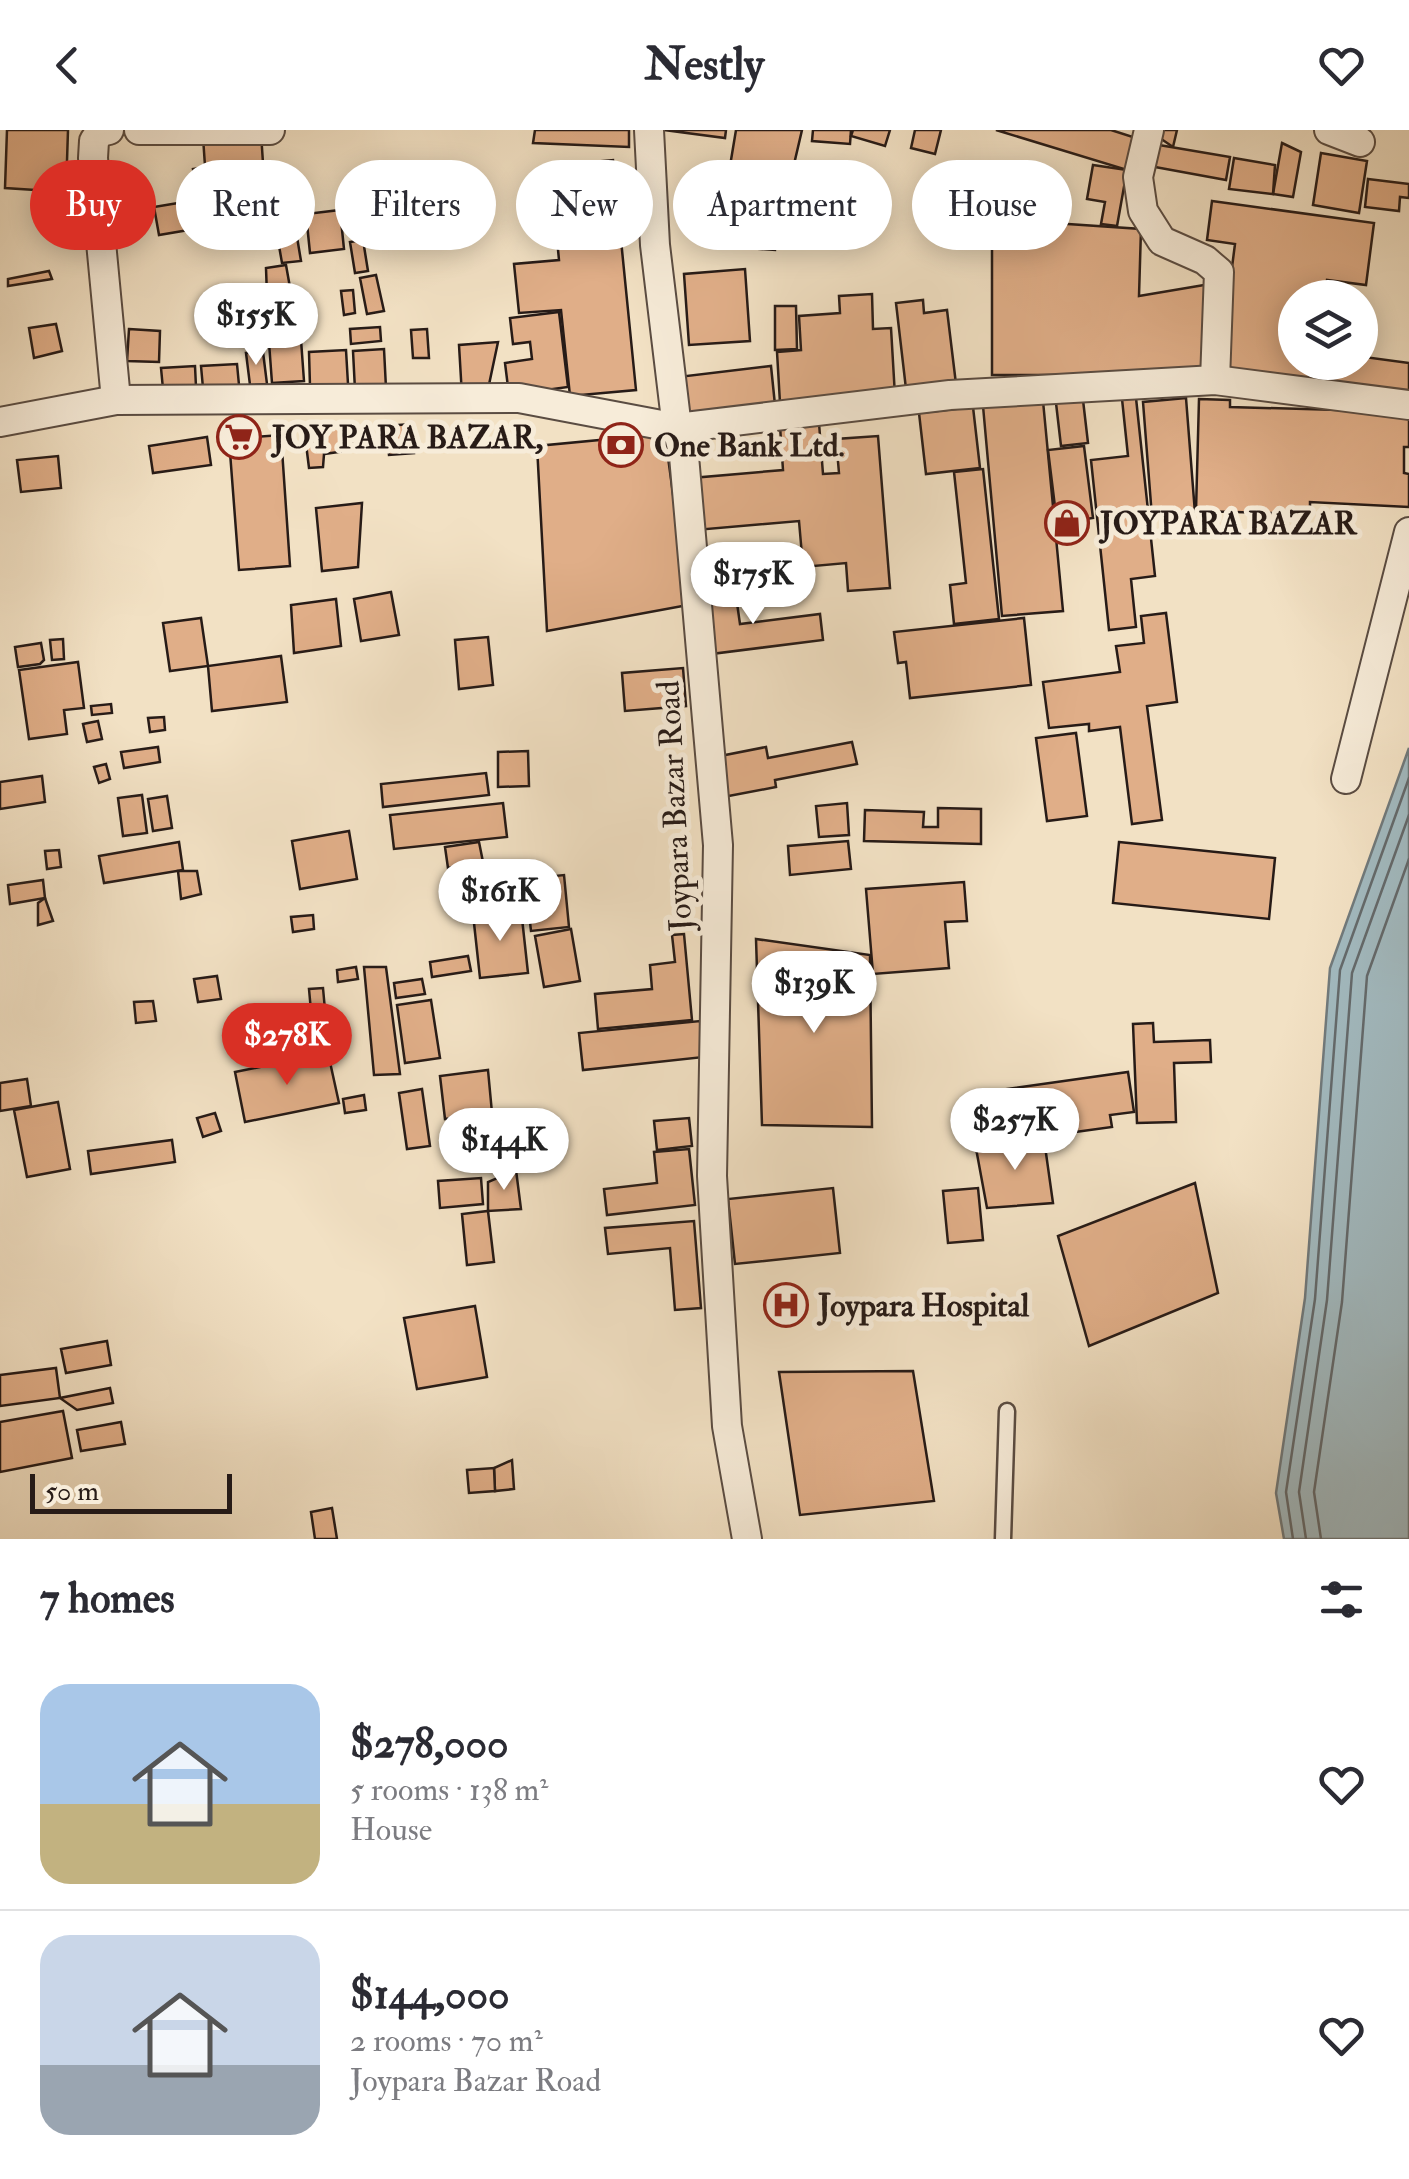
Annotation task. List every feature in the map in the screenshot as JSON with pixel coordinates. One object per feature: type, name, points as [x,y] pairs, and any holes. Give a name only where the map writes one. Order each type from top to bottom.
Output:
[{"type":"street","points":[[109,130],[100,132],[92,158],[116,400]]},
{"type":"street","points":[[138,130],[270,130]]},
{"type":"street","name":"Joypara Bazar Road","points":[[649,130],[654,244],[677,428],[684,456],[718,846],[712,1176],[727,1426],[747,1539]]},
{"type":"street","points":[[1149,130],[1138,178],[1143,211],[1162,241],[1205,260],[1219,272],[1215,380]]},
{"type":"street","points":[[1330,130],[1360,142]]},
{"type":"street","points":[[0,422],[116,400],[519,398],[677,428],[950,395],[1215,380],[1409,405]]},
{"type":"street","points":[[1346,779],[1409,532]]},
{"type":"lane","points":[[1003,1539],[1007,1411]]},
{"type":"water","points":[[1409,748],[1409,1539],[1284,1539],[1276,1493],[1305,1298],[1330,968]]},
{"type":"building","points":[[7,130],[68,130],[67,160],[30,160],[30,190],[5,188]]},
{"type":"building","points":[[535,130],[629,130],[629,147],[533,143]]},
{"type":"building","points":[[664,130],[726,130],[725,138]]},
{"type":"building","points":[[736,130],[802,130],[795,160],[731,160]]},
{"type":"building","points":[[813,130],[851,130],[850,144],[812,141]]},
{"type":"building","points":[[853,130],[890,130],[885,146],[851,136]]},
{"type":"building","points":[[915,130],[941,130],[935,154],[911,148]]},
{"type":"building","points":[[996,130],[1111,130],[1136,138],[1127,170]]},
{"type":"building","points":[[1155,130],[1177,130],[1173,147],[1154,134]]},
{"type":"building","points":[[261,133],[263,160],[205,160],[203,137]]},
{"type":"building","points":[[1282,143],[1301,152],[1293,197],[1273,194]]},
{"type":"building","points":[[1159,145],[1230,157],[1226,180],[1155,167]]},
{"type":"building","points":[[1321,153],[1367,161],[1359,213],[1313,205]]},
{"type":"building","points":[[1234,158],[1275,165],[1273,194],[1229,189]]},
{"type":"building","points":[[1093,165],[1127,170],[1117,226],[1101,224],[1105,202],[1087,199]]},
{"type":"building","points":[[1368,179],[1409,184],[1409,198],[1400,197],[1399,211],[1365,207]]},
{"type":"building","points":[[1212,201],[1374,223],[1367,280],[1278,280],[1278,376],[1219,368],[1235,244],[1207,240]]},
{"type":"building","points":[[176,203],[176,232],[159,235],[156,207]]},
{"type":"building","points":[[335,211],[336,250],[310,253],[315,250],[315,213]]},
{"type":"building","points":[[1072,224],[1141,229],[1139,296],[1210,284],[1206,366],[1128,375],[992,375],[992,250],[1072,250]]},
{"type":"building","points":[[280,250],[299,250],[301,261],[282,263]]},
{"type":"building","points":[[351,250],[365,250],[368,271],[355,273]]},
{"type":"building","points":[[558,250],[622,250],[636,390],[570,396],[561,310],[519,313],[514,264],[559,260]]},
{"type":"building","points":[[286,265],[291,293],[267,296],[266,268]]},
{"type":"building","points":[[745,269],[750,341],[689,345],[684,274]]},
{"type":"building","points":[[49,271],[52,279],[8,286],[8,279]]},
{"type":"building","points":[[376,275],[384,311],[367,314],[360,278]]},
{"type":"building","points":[[353,290],[355,313],[344,315],[341,291]]},
{"type":"building","points":[[254,293],[255,309],[239,311],[238,295]]},
{"type":"building","points":[[230,294],[236,318],[212,322],[206,297]]},
{"type":"building","points":[[872,294],[873,329],[891,328],[895,396],[780,403],[777,352],[801,350],[799,316],[840,313],[839,296]]},
{"type":"building","points":[[923,300],[924,313],[947,310],[956,384],[906,389],[896,303]]},
{"type":"building","points":[[775,306],[796,306],[797,349],[775,350]]},
{"type":"building","points":[[559,312],[568,387],[509,395],[505,363],[532,359],[530,342],[513,344],[510,318]]},
{"type":"building","points":[[263,318],[266,342],[254,344],[252,320]]},
{"type":"building","points":[[56,324],[62,351],[34,358],[29,328]]},
{"type":"building","points":[[300,326],[304,381],[272,383],[268,329]]},
{"type":"building","points":[[380,327],[381,341],[351,344],[350,329]]},
{"type":"building","points":[[129,329],[160,331],[159,362],[127,361]]},
{"type":"building","points":[[427,329],[429,358],[413,358],[411,330]]},
{"type":"building","points":[[498,342],[487,394],[462,396],[459,345]]},
{"type":"building","points":[[384,349],[386,388],[355,390],[353,351]]},
{"type":"building","points":[[346,350],[348,384],[310,386],[309,352]]},
{"type":"building","points":[[263,352],[267,384],[250,385],[246,353]]},
{"type":"building","points":[[1378,359],[1409,363],[1409,394],[1307,380],[1378,380]]},
{"type":"building","points":[[237,364],[239,385],[203,388],[201,366]]},
{"type":"building","points":[[195,366],[196,387],[163,389],[161,368]]},
{"type":"building","points":[[771,366],[775,405],[682,415],[678,377]]},
{"type":"building","points":[[1136,398],[1155,576],[1131,579],[1136,627],[1109,630],[1091,460],[1128,456],[1122,399]]},
{"type":"building","points":[[1186,398],[1195,513],[1152,517],[1143,402]]},
{"type":"building","points":[[1199,399],[1230,400],[1230,407],[1409,412],[1404,473],[1409,474],[1409,507],[1310,502],[1310,514],[1196,511]]},
{"type":"building","points":[[1083,400],[1088,443],[1061,446],[1056,403]]},
{"type":"building","points":[[1043,401],[1063,611],[1002,616],[983,406]]},
{"type":"building","points":[[973,407],[980,468],[926,474],[919,413]]},
{"type":"building","points":[[350,422],[353,450],[324,454],[321,425]]},
{"type":"building","points":[[819,423],[823,474],[839,473],[836,439],[878,436],[890,588],[848,591],[846,563],[803,567],[799,521],[696,530],[692,478],[783,470],[780,426]]},
{"type":"building","points":[[411,424],[414,453],[389,455],[386,426]]},
{"type":"building","points":[[281,435],[290,566],[239,570],[229,439]]},
{"type":"building","points":[[207,437],[211,465],[153,473],[149,446]]},
{"type":"building","points":[[663,437],[668,457],[688,605],[547,631],[537,446]]},
{"type":"building","points":[[321,442],[323,467],[309,468],[306,444]]},
{"type":"building","points":[[1084,446],[1093,518],[1057,523],[1048,450]]},
{"type":"building","points":[[58,456],[61,488],[21,492],[17,460]]},
{"type":"building","points":[[983,469],[999,619],[954,624],[950,585],[966,583],[954,472]]},
{"type":"building","points":[[362,503],[358,567],[322,571],[316,508]]},
{"type":"building","points":[[735,589],[740,624],[820,614],[823,640],[711,654],[703,593]]},
{"type":"building","points":[[391,592],[399,635],[361,641],[354,599]]},
{"type":"building","points":[[336,599],[341,646],[294,653],[291,605]]},
{"type":"building","points":[[1166,613],[1177,702],[1147,706],[1162,820],[1132,824],[1120,727],[1089,731],[1089,724],[1049,728],[1043,682],[1120,672],[1116,646],[1144,643],[1141,616]]},
{"type":"building","points":[[201,618],[208,666],[170,671],[163,623]]},
{"type":"building","points":[[1024,618],[1031,685],[910,698],[906,662],[898,663],[894,632]]},
{"type":"building","points":[[488,637],[493,685],[459,689],[455,640]]},
{"type":"building","points":[[63,639],[64,659],[52,660],[50,640]]},
{"type":"building","points":[[41,643],[44,660],[18,667],[15,647]]},
{"type":"building","points":[[281,656],[287,702],[212,711],[208,666]]},
{"type":"building","points":[[78,662],[84,708],[64,710],[67,734],[29,739],[19,670]]},
{"type":"building","points":[[683,668],[686,706],[625,711],[622,673]]},
{"type":"building","points":[[111,704],[112,713],[92,715],[91,706]]},
{"type":"building","points":[[164,717],[165,730],[150,732],[148,718]]},
{"type":"building","points":[[98,721],[102,739],[87,742],[83,724]]},
{"type":"building","points":[[1076,733],[1087,816],[1047,821],[1036,738]]},
{"type":"building","points":[[852,742],[857,764],[775,780],[776,787],[718,798],[710,758],[766,747],[768,758]]},
{"type":"building","points":[[158,747],[160,762],[124,768],[121,752]]},
{"type":"building","points":[[528,751],[529,786],[498,787],[498,752]]},
{"type":"building","points":[[106,764],[110,779],[99,783],[94,767]]},
{"type":"building","points":[[486,773],[489,795],[383,807],[381,784]]},
{"type":"building","points":[[42,776],[45,802],[0,809],[0,782]]},
{"type":"building","points":[[142,795],[147,833],[123,836],[118,798]]},
{"type":"building","points":[[167,796],[172,828],[153,831],[148,799]]},
{"type":"building","points":[[503,803],[507,837],[394,849],[390,815]]},
{"type":"building","points":[[847,803],[849,835],[819,837],[816,806]]},
{"type":"building","points":[[938,808],[981,809],[981,844],[864,841],[865,810],[924,812],[923,827],[938,827]]},
{"type":"building","points":[[349,831],[357,879],[300,889],[292,841]]},
{"type":"building","points":[[848,841],[851,869],[790,875],[788,846]]},
{"type":"building","points":[[179,842],[183,870],[104,883],[99,856]]},
{"type":"building","points":[[479,842],[483,862],[448,868],[445,847]]},
{"type":"building","points":[[1119,842],[1275,858],[1269,919],[1113,903]]},
{"type":"building","points":[[59,850],[61,867],[47,869],[45,851]]},
{"type":"building","points":[[178,871],[197,871],[201,894],[181,899]]},
{"type":"building","points":[[564,875],[569,927],[531,931],[525,879]]},
{"type":"building","points":[[43,880],[45,898],[10,904],[8,885]]},
{"type":"building","points":[[964,882],[967,921],[945,922],[949,968],[873,974],[866,889]]},
{"type":"building","points":[[45,898],[53,921],[38,925],[38,903]]},
{"type":"building","points":[[521,909],[528,973],[480,978],[473,914]]},
{"type":"building","points":[[313,915],[314,929],[293,932],[291,917]]},
{"type":"building","points":[[571,929],[580,981],[544,987],[535,936]]},
{"type":"building","points":[[684,934],[692,1020],[598,1029],[595,994],[652,989],[650,965],[675,962],[672,935]]},
{"type":"building","points":[[756,939],[870,955],[872,1127],[762,1125]]},
{"type":"building","points":[[468,956],[471,971],[432,977],[430,962]]},
{"type":"building","points":[[356,967],[358,979],[338,982],[337,970]]},
{"type":"building","points":[[364,967],[386,967],[400,1074],[374,1075]]},
{"type":"building","points":[[217,976],[221,999],[198,1002],[194,979]]},
{"type":"building","points":[[422,979],[425,994],[396,998],[394,983]]},
{"type":"building","points":[[323,988],[325,1010],[311,1011],[309,989]]},
{"type":"building","points":[[431,1000],[440,1058],[405,1063],[397,1005]]},
{"type":"building","points":[[153,1001],[156,1021],[136,1023],[134,1002]]},
{"type":"building","points":[[293,1006],[298,1028],[266,1035],[261,1012]]},
{"type":"building","points":[[700,1021],[704,1057],[583,1070],[579,1033]]},
{"type":"building","points":[[1153,1023],[1154,1042],[1210,1040],[1211,1062],[1174,1063],[1176,1122],[1137,1123],[1133,1024]]},
{"type":"building","points":[[328,1053],[339,1103],[245,1122],[235,1072]]},
{"type":"building","points":[[488,1070],[492,1113],[445,1119],[440,1076]]},
{"type":"building","points":[[1128,1072],[1134,1112],[1110,1115],[1112,1127],[1024,1139],[1022,1125],[983,1131],[978,1093]]},
{"type":"building","points":[[27,1079],[31,1106],[0,1111],[0,1083]]},
{"type":"building","points":[[422,1089],[430,1146],[407,1149],[399,1093]]},
{"type":"building","points":[[364,1095],[366,1110],[345,1113],[343,1099]]},
{"type":"building","points":[[58,1102],[70,1169],[27,1177],[14,1110]]},
{"type":"building","points":[[215,1113],[221,1131],[203,1137],[197,1118]]},
{"type":"building","points":[[689,1118],[692,1146],[657,1150],[654,1121]]},
{"type":"building","points":[[1044,1139],[1053,1203],[987,1208],[975,1143]]},
{"type":"building","points":[[172,1140],[175,1162],[91,1174],[88,1151]]},
{"type":"building","points":[[689,1149],[695,1205],[607,1215],[604,1189],[657,1183],[654,1152]]},
{"type":"building","points":[[516,1170],[521,1209],[488,1211],[488,1182]]},
{"type":"building","points":[[481,1178],[483,1204],[440,1208],[438,1181]]},
{"type":"building","points":[[1195,1183],[1218,1293],[1089,1346],[1058,1236]]},
{"type":"building","points":[[833,1188],[840,1253],[735,1264],[728,1199]]},
{"type":"building","points":[[978,1188],[983,1240],[948,1243],[943,1191]]},
{"type":"building","points":[[488,1211],[494,1262],[467,1265],[462,1214]]},
{"type":"building","points":[[694,1221],[701,1308],[675,1310],[670,1248],[608,1254],[605,1228]]},
{"type":"building","points":[[475,1306],[487,1377],[417,1389],[404,1318]]},
{"type":"building","points":[[107,1341],[111,1365],[66,1373],[61,1349]]},
{"type":"building","points":[[56,1368],[60,1398],[0,1406],[0,1375]]},
{"type":"building","points":[[913,1371],[934,1501],[800,1515],[779,1372]]},
{"type":"building","points":[[110,1388],[113,1403],[77,1410],[60,1398]]},
{"type":"building","points":[[63,1411],[72,1458],[0,1472],[0,1422]]},
{"type":"building","points":[[121,1422],[125,1444],[81,1451],[77,1430]]},
{"type":"building","points":[[512,1460],[514,1489],[495,1491],[494,1468]]},
{"type":"building","points":[[494,1468],[495,1491],[469,1493],[467,1470]]},
{"type":"building","points":[[332,1508],[337,1539],[315,1539],[311,1512]]},
{"type":"place","name":"JOY PARA BAZAR,","points":[[239,437]]},
{"type":"place","name":"One Bank Ltd.","points":[[621,445]]},
{"type":"place","name":"JOYPARA BAZAR","points":[[1067,523]]},
{"type":"place","name":"Joypara Hospital","points":[[786,1305]]}]
